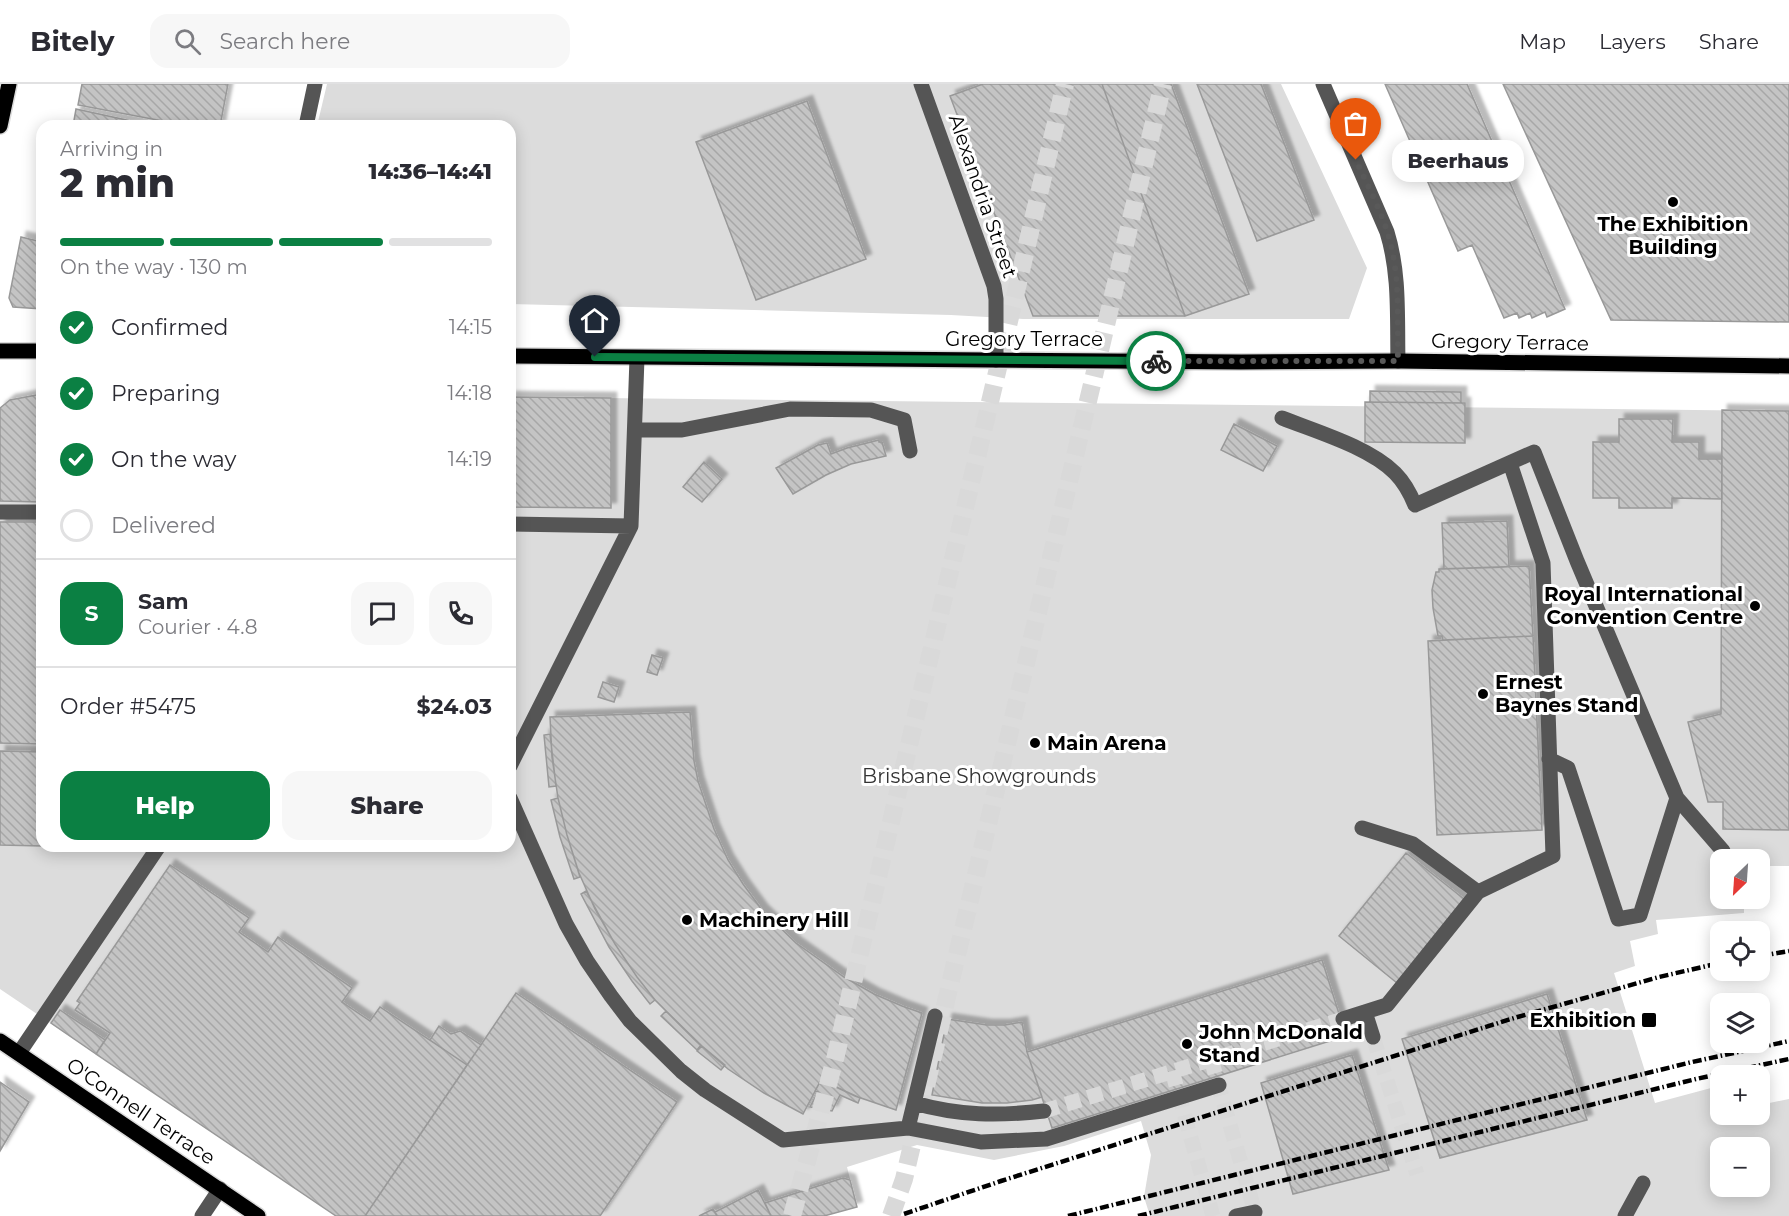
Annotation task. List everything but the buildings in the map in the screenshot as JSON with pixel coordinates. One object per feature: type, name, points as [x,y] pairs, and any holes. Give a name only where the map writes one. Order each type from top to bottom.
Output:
[{"type":"main road","points":[[0,126],[9,84]]},
{"type":"main road","points":[[0,351],[36,351]]},
{"type":"main road","name":"Gregory Terrace","points":[[516,356],[1241,362],[1398,361],[1789,366]]},
{"type":"main road","name":"O'Connell Terrace","points":[[0,1041],[258,1216]]},
{"type":"street","points":[[307,120],[315,84]]},
{"type":"street","name":"Alexandria Street","points":[[921,84],[994,286],[996,360]]},
{"type":"street","points":[[1323,84],[1392,247],[1397,277],[1398,361]]},
{"type":"street","points":[[516,754],[631,526],[637,358]]},
{"type":"street","points":[[636,430],[682,430],[790,409],[871,410],[904,420],[910,452]]},
{"type":"street","points":[[1282,418],[1340,440],[1384,464],[1406,486],[1414,505],[1534,452],[1577,561],[1677,798],[1722,849]]},
{"type":"street","points":[[1343,1019],[1387,1005],[1478,892],[1552,856],[1543,563],[1510,463]]},
{"type":"street","points":[[0,512],[36,512]]},
{"type":"street","points":[[516,524],[631,526]]},
{"type":"street","points":[[1549,759],[1568,768],[1618,920],[1640,915],[1677,798]]},
{"type":"street","points":[[516,812],[566,924],[587,961],[630,1021],[681,1071],[705,1090],[783,1140],[908,1128],[981,1142],[1046,1139],[1219,1085]]},
{"type":"street","points":[[1362,828],[1413,844],[1478,892]]},
{"type":"street","points":[[18,1053],[155,852]]},
{"type":"street","points":[[1365,1012],[1373,1037]]},
{"type":"street","points":[[908,1128],[935,1016]]},
{"type":"street","points":[[914,1103],[982,1115],[1044,1111]]},
{"type":"street","points":[[1625,1216],[1643,1183]]},
{"type":"street","points":[[202,1216],[220,1189]]},
{"type":"street","points":[[1236,1216],[1255,1212]]},
{"type":"green space","points":[[327,84],[1281,84],[1367,268],[1349,319],[1023,319],[951,315],[516,304],[516,120],[318,120]]},
{"type":"green space","name":"Brisbane Showgrounds","points":[[36,395],[36,852],[516,852],[516,397],[1789,411],[1789,866],[1770,866],[1770,849],[1710,849],[1710,909],[1744,909],[1744,913],[1656,920],[1658,934],[1630,941],[1635,966],[1614,973],[1655,1103],[1710,1088],[1710,1125],[1770,1125],[1770,1103],[1789,1099],[1789,1216],[1150,1216],[1144,1197],[1151,1155],[1141,1121],[1064,1146],[994,1160],[917,1145],[847,1167],[857,1207],[824,1216],[336,1216],[0,989],[0,408],[10,400]]},
{"type":"tunnel","points":[[792,1216],[835,1059],[1065,84]]},
{"type":"tunnel","points":[[891,1216],[904,1179],[1163,84]]},
{"type":"tunnel","points":[[1044,1111],[1343,1019]]},
{"type":"tunnel","points":[[1373,1037],[1417,1174]]},
{"type":"tunnel","points":[[1211,1059],[1255,1212]]},
{"type":"tunnel","points":[[1172,1071],[1213,1216]]},
{"type":"railway","points":[[1770,954],[1789,951]]},
{"type":"railway","points":[[904,1214],[1514,1018],[1659,977],[1710,965]]},
{"type":"railway","points":[[1068,1216],[1692,1062],[1789,1041]]},
{"type":"railway","points":[[1138,1216],[1696,1079],[1789,1059]]},
{"type":"way so far","points":[[1156,361],[1398,361],[1395,261],[1387,232],[1356,160]]},
{"type":"place","name":"Beerhaus","points":[[1356,160]]},
{"type":"place","name":"The Exhibition Building","points":[[1673,202]]},
{"type":"place","name":"Royal International Convention Centre","points":[[1755,606]]},
{"type":"place","name":"Ernest Baynes Stand","points":[[1483,694]]},
{"type":"place","name":"Main Arena","points":[[1035,743]]},
{"type":"place","name":"Machinery Hill","points":[[687,920]]},
{"type":"place","name":"Exhibition","points":[[1649,1020]]},
{"type":"place","name":"John McDonald Stand","points":[[1187,1044]]},
{"type":"route","points":[[595,357],[1156,361]]}]
